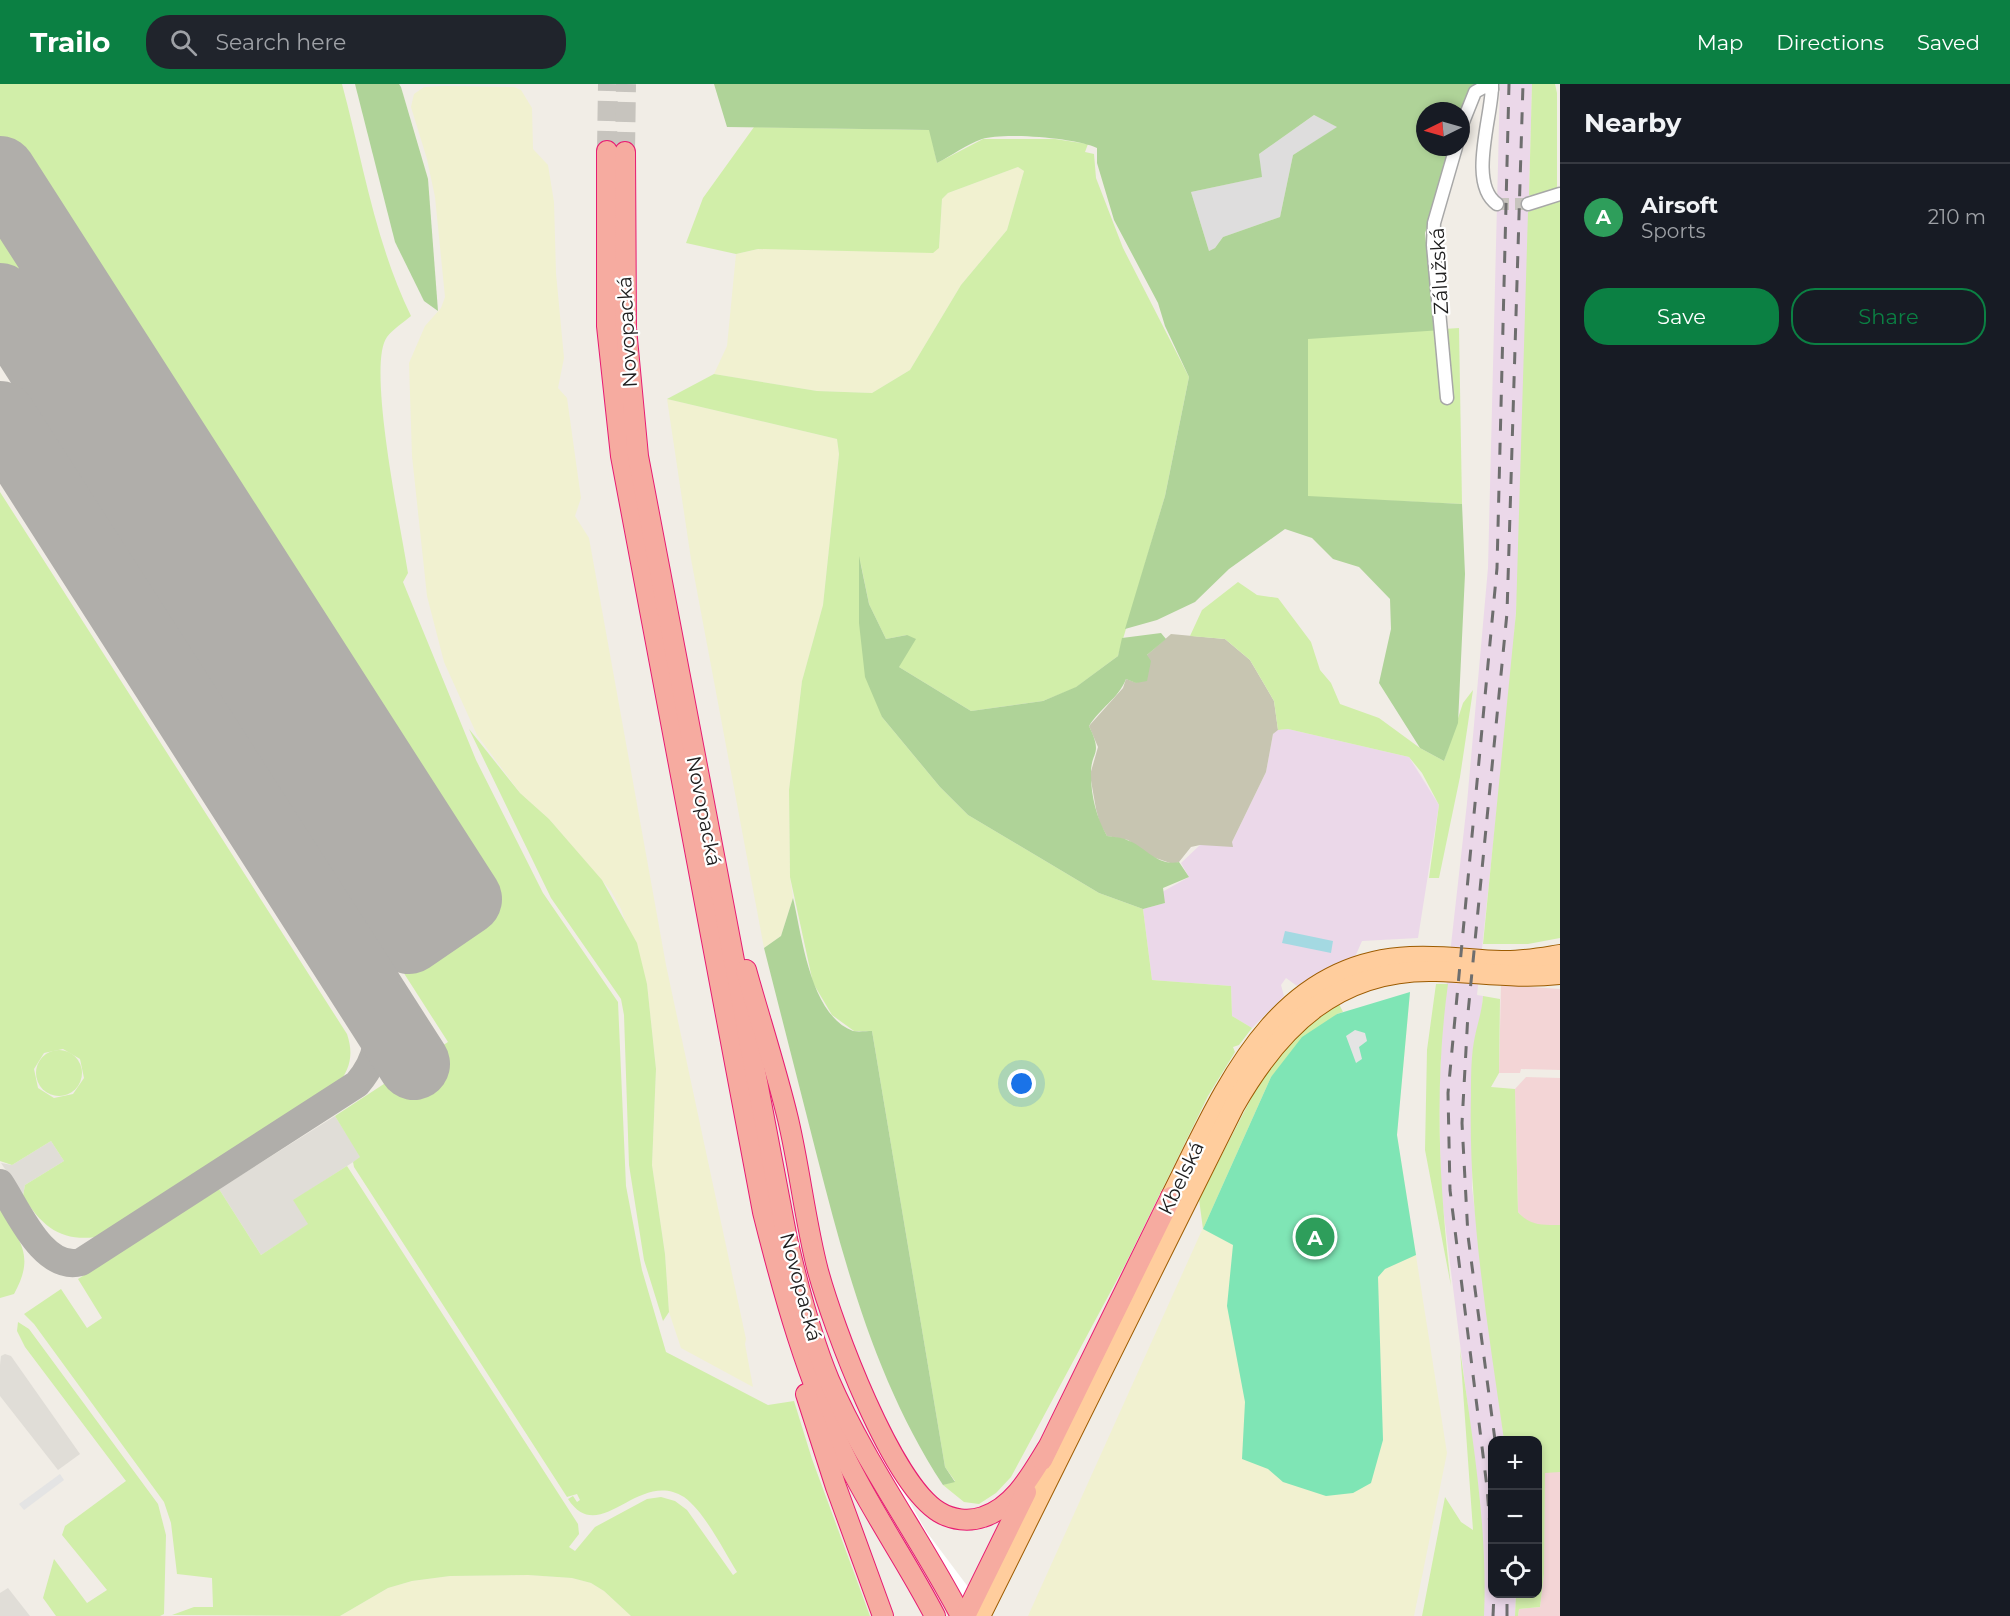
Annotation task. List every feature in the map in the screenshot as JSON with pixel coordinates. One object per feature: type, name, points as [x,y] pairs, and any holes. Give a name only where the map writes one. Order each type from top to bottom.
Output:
[{"type":"highway","name":"Novopacká","points":[[777,1269],[750,1147],[621,456],[608,326],[616,151],[630,386],[651,532],[798,1286],[829,1380],[866,1454],[963,1616]]},
{"type":"highway","points":[[711,847],[783,1100],[819,1272],[845,1352],[883,1434],[928,1503],[946,1516],[961,1520],[983,1517],[1008,1503],[1027,1480],[1047,1449]]},
{"type":"highway","name":"Kbelská","points":[[963,1616],[1171,1197]]},
{"type":"highway","points":[[777,1269],[818,1393],[867,1499],[935,1616]]},
{"type":"highway","points":[[777,1269],[793,1354],[836,1487],[883,1616]]},
{"type":"main road","name":"Kbelská","points":[[1171,1197],[1222,1097],[1252,1046],[1282,1012],[1316,987],[1354,968],[1388,959],[1433,957],[1503,961],[1560,955]]},
{"type":"main road","name":"Kbelská","points":[[980,1616],[1234,1106],[1257,1067],[1282,1035],[1308,1012],[1340,992],[1390,976],[1434,970],[1526,976],[1560,974]]},
{"type":"street","points":[[1470,104],[1475,92],[1492,86],[1482,167],[1488,193],[1497,204]]},
{"type":"street","name":"Zálužská","points":[[1447,398],[1433,245],[1434,223],[1453,156]]},
{"type":"street","points":[[1528,204],[1560,194]]},
{"type":"shaded area","points":[[1500,84],[1532,84],[1519,569],[1512,668],[1477,995],[1483,996],[1481,1020],[1475,1036],[1472,1188],[1503,1436],[1488,1436],[1488,1598],[1516,1598],[1515,1616],[1484,1616],[1484,1566],[1478,1488],[1441,1191],[1439,1092],[1443,1016],[1467,803],[1488,568]]},
{"type":"shaded area","points":[[1314,115],[1338,127],[1293,155],[1280,217],[1223,237],[1215,248],[1209,251],[1191,192],[1261,177],[1259,154]]},
{"type":"shaded area","points":[[1171,634],[1225,639],[1250,660],[1274,701],[1278,730],[1273,734],[1266,772],[1232,842],[1233,847],[1200,845],[1191,847],[1179,862],[1173,864],[1150,856],[1128,840],[1107,836],[1100,824],[1090,775],[1098,747],[1089,726],[1123,688],[1126,679],[1137,683],[1147,655]]},
{"type":"shaded area","points":[[1288,729],[1409,757],[1439,805],[1418,938],[1362,941],[1355,957],[1326,969],[1297,986],[1286,978],[1281,985],[1284,996],[1252,1028],[1232,1016],[1231,986],[1152,980],[1143,909],[1165,903],[1162,892],[1189,877],[1181,863],[1200,845],[1232,842],[1266,772],[1273,734],[1278,730]]},
{"type":"shaded area","points":[[1501,985],[1560,989],[1560,1070],[1521,1069],[1520,1073],[1499,1073]]},
{"type":"shaded area","points":[[1355,1030],[1365,1033],[1367,1041],[1359,1047],[1362,1059],[1356,1063],[1346,1036]]},
{"type":"shaded area","points":[[1526,1077],[1560,1078],[1560,1225],[1537,1225],[1525,1220],[1518,1212],[1515,1089]]},
{"type":"shaded area","points":[[335,1116],[361,1157],[294,1200],[309,1224],[261,1255],[219,1189]]},
{"type":"shaded area","points":[[51,1141],[64,1161],[25,1185],[23,1196],[1,1163],[12,1165]]},
{"type":"shaded area","points":[[5,1354],[11,1356],[80,1454],[58,1470],[0,1396],[1,1356]]},
{"type":"shaded area","points":[[1545,1472],[1560,1472],[1560,1616],[1518,1616],[1519,1609],[1540,1607],[1544,1574]]},
{"type":"shaded area","points":[[60,1474],[64,1480],[24,1510],[19,1504]]},
{"type":"shaded area","points":[[8,1588],[30,1616],[0,1616],[0,1593]]},
{"type":"green space","points":[[0,84],[342,84],[379,231],[411,316],[387,337],[382,354],[381,380],[387,450],[408,573],[403,582],[476,760],[543,893],[618,1002],[626,1186],[642,1270],[666,1352],[768,1405],[794,1401],[812,1459],[870,1616],[631,1616],[604,1591],[591,1583],[572,1578],[528,1575],[450,1576],[412,1581],[388,1588],[340,1616],[172,1615],[194,1607],[213,1607],[212,1578],[177,1574],[171,1523],[164,1502],[34,1324],[24,1314],[61,1289],[87,1328],[102,1318],[78,1279],[219,1189],[261,1255],[308,1224],[293,1200],[347,1166],[578,1524],[579,1534],[569,1547],[575,1551],[595,1527],[647,1499],[661,1497],[675,1501],[687,1510],[733,1575],[737,1572],[706,1521],[684,1497],[667,1491],[651,1492],[607,1512],[593,1515],[580,1512],[568,1499],[573,1496],[577,1502],[580,1500],[577,1494],[567,1497],[354,1167],[353,1162],[360,1157],[335,1116],[448,1042],[0,343]]},
{"type":"green space","points":[[355,84],[399,84],[401,87],[428,179],[438,311],[424,301],[395,242]]},
{"type":"green space","points":[[714,84],[1477,84],[1466,102],[1416,102],[1416,156],[1453,156],[1425,233],[1431,292],[1442,330],[1308,339],[1308,496],[1462,504],[1465,574],[1458,723],[1444,761],[1420,748],[1379,683],[1391,629],[1390,599],[1359,567],[1333,559],[1312,538],[1285,529],[1229,569],[1195,602],[1157,620],[1125,629],[1165,496],[1189,377],[1165,326],[1158,303],[1114,220],[1097,163],[1097,148],[1058,139],[1023,136],[992,137],[976,141],[937,163],[929,130],[727,127]],"holes":[[[1314,115],[1337,127],[1293,155],[1280,217],[1223,237],[1215,248],[1209,251],[1191,192],[1262,177],[1259,154]]]},
{"type":"green space","points":[[1532,84],[1555,84],[1557,93],[1557,190],[1538,197],[1529,195]]},
{"type":"green space","points":[[424,87],[514,87],[521,90],[532,108],[533,149],[548,165],[554,202],[556,273],[564,358],[558,388],[567,398],[581,498],[575,516],[589,538],[666,965],[746,1339],[753,1387],[681,1348],[669,1312],[665,1253],[652,1165],[656,1069],[647,984],[621,909],[611,891],[549,819],[520,793],[477,735],[444,662],[427,596],[412,456],[409,363],[425,326],[441,308],[445,297],[435,197],[427,159],[411,107],[414,94]]},
{"type":"green space","points":[[754,127],[930,130],[937,163],[983,139],[1055,139],[1088,144],[1085,152],[1094,154],[1096,178],[1123,248],[1189,377],[1165,496],[1118,656],[1075,688],[1043,701],[971,711],[899,667],[907,635],[886,639],[869,604],[860,560],[882,717],[940,787],[968,815],[1099,893],[1143,909],[1152,980],[1231,986],[1232,1016],[1252,1028],[1239,1045],[1233,1047],[1235,1052],[1208,1096],[1126,1263],[1011,1477],[996,1493],[979,1504],[964,1502],[943,1485],[955,1481],[945,1467],[872,1031],[854,1031],[832,1015],[813,983],[790,877],[789,790],[802,681],[823,605],[839,454],[837,439],[667,399],[714,374],[817,391],[872,393],[910,370],[961,285],[1007,230],[1024,171],[1018,167],[948,193],[942,199],[939,248],[933,253],[758,249],[736,254],[686,243],[703,198]]},
{"type":"green space","points":[[1018,167],[1024,171],[1007,230],[961,285],[910,370],[872,393],[817,391],[714,374],[727,346],[736,254],[758,249],[939,248],[942,199],[948,193]]},
{"type":"green space","points":[[1560,199],[1560,938],[1528,944],[1483,944],[1516,613],[1528,212]]},
{"type":"green space","points":[[1459,328],[1462,504],[1308,497],[1308,338]]},
{"type":"green space","points":[[667,399],[837,439],[839,454],[823,605],[802,681],[789,790],[790,877],[793,898],[781,936],[764,948],[691,559]]},
{"type":"green space","points":[[0,492],[347,1034],[350,1062],[337,1086],[104,1236],[77,1237],[56,1231],[39,1218],[23,1196],[25,1185],[64,1161],[51,1141],[12,1165],[0,1161]],"holes":[[[63,1049],[80,1059],[84,1078],[73,1094],[54,1098],[38,1088],[34,1069],[44,1053]]]},
{"type":"green space","points":[[859,556],[869,604],[886,639],[907,635],[916,639],[899,667],[971,711],[1043,701],[1076,687],[1118,656],[1122,638],[1161,633],[1166,639],[1147,655],[1151,661],[1147,681],[1136,683],[1126,679],[1123,686],[1089,726],[1096,743],[1091,768],[1092,791],[1095,807],[1107,836],[1122,838],[1134,843],[1164,862],[1179,862],[1189,877],[1163,888],[1165,903],[1143,909],[1099,893],[968,815],[940,787],[882,717],[865,677],[859,623]]},
{"type":"green space","points":[[1238,582],[1257,595],[1278,598],[1311,642],[1320,670],[1331,683],[1340,704],[1379,718],[1420,748],[1444,761],[1463,703],[1473,690],[1460,777],[1439,878],[1429,878],[1439,805],[1422,773],[1409,757],[1288,729],[1278,730],[1274,701],[1250,660],[1225,639],[1190,636],[1202,610]]},
{"type":"green space","points":[[469,729],[520,793],[549,819],[602,880],[637,943],[647,984],[656,1069],[652,1165],[665,1254],[669,1312],[663,1321],[644,1260],[629,1165],[624,1015],[621,999],[551,898]]},
{"type":"green space","points":[[793,898],[810,973],[827,1009],[838,1022],[853,1031],[872,1031],[945,1467],[955,1482],[943,1485],[900,1408],[867,1328],[841,1245],[764,948],[781,936]]},
{"type":"green space","points":[[1436,984],[1448,984],[1441,1060],[1440,1135],[1451,1286],[1425,1150],[1427,1050]]},
{"type":"green space","points":[[1410,992],[1397,1135],[1447,1453],[1414,1616],[1028,1616],[1271,1077]]},
{"type":"green space","points":[[1410,992],[1397,1135],[1416,1255],[1385,1269],[1378,1277],[1383,1440],[1371,1483],[1353,1493],[1326,1496],[1283,1482],[1268,1469],[1242,1459],[1245,1402],[1227,1306],[1233,1245],[1203,1229],[1271,1077],[1302,1037],[1337,1014]]},
{"type":"green space","points":[[1483,996],[1500,999],[1499,1073],[1491,1087],[1515,1089],[1518,1212],[1532,1222],[1542,1225],[1560,1225],[1560,1472],[1545,1473],[1542,1590],[1542,1436],[1503,1436],[1480,1268],[1473,1182],[1471,1081],[1474,1043]]},
{"type":"green space","points":[[1339,1004],[1343,1012],[1337,1014],[1271,1077],[1203,1229],[1199,1199],[1256,1089],[1270,1066],[1300,1032]]},
{"type":"green space","points":[[59,1050],[75,1057],[82,1073],[75,1089],[59,1096],[43,1089],[36,1073],[43,1057]]},
{"type":"green space","points":[[0,1209],[23,1250],[24,1269],[14,1294],[0,1298]]},
{"type":"green space","points":[[18,1322],[29,1329],[158,1504],[166,1535],[164,1614],[160,1616],[56,1616],[43,1598],[54,1559],[87,1603],[107,1590],[62,1535],[65,1526],[126,1481],[25,1347],[17,1331]]},
{"type":"green space","points":[[1460,1349],[1474,1449],[1484,1549],[1484,1616],[1422,1616],[1445,1497],[1461,1522],[1473,1530]]},
{"type":"green space","points":[[528,1575],[572,1578],[591,1583],[604,1591],[631,1616],[340,1616],[388,1588],[412,1581],[450,1576]]},
{"type":"green space","points":[[1516,1598],[1541,1598],[1540,1607],[1519,1609],[1518,1616],[1515,1616]]},
{"type":"water","points":[[1285,931],[1333,941],[1331,953],[1282,943]]},
{"type":"pier","points":[[879,1448],[926,1531],[990,1616],[950,1616],[860,1457]]},
{"type":"taxiway","points":[[0,440],[18,453],[26,463],[80,546]]},
{"type":"taxiway","points":[[0,1183],[43,1249],[67,1263],[81,1262],[357,1084],[374,1055],[377,1035],[375,1013],[372,1002],[315,913]]},
{"type":"runway","points":[[0,172],[466,899],[409,938],[0,299]]},
{"type":"runway","points":[[0,417],[414,1064]]},
{"type":"tunnel","points":[[607,151],[608,84]]},
{"type":"tunnel","points":[[625,152],[626,84]]},
{"type":"tunnel","points":[[1497,204],[1528,204]]},
{"type":"railway","points":[[1491,1544],[1487,1487],[1450,1190],[1448,1093],[1497,568],[1509,84]]},
{"type":"railway","points":[[1494,1436],[1468,1236],[1462,1123],[1468,1013],[1507,613],[1523,84]]},
{"type":"railway","points":[[1493,1616],[1494,1598]]},
{"type":"railway","points":[[1507,1598],[1507,1616]]},
{"type":"place","name":"Airsoft","points":[[1315,1237]]}]
